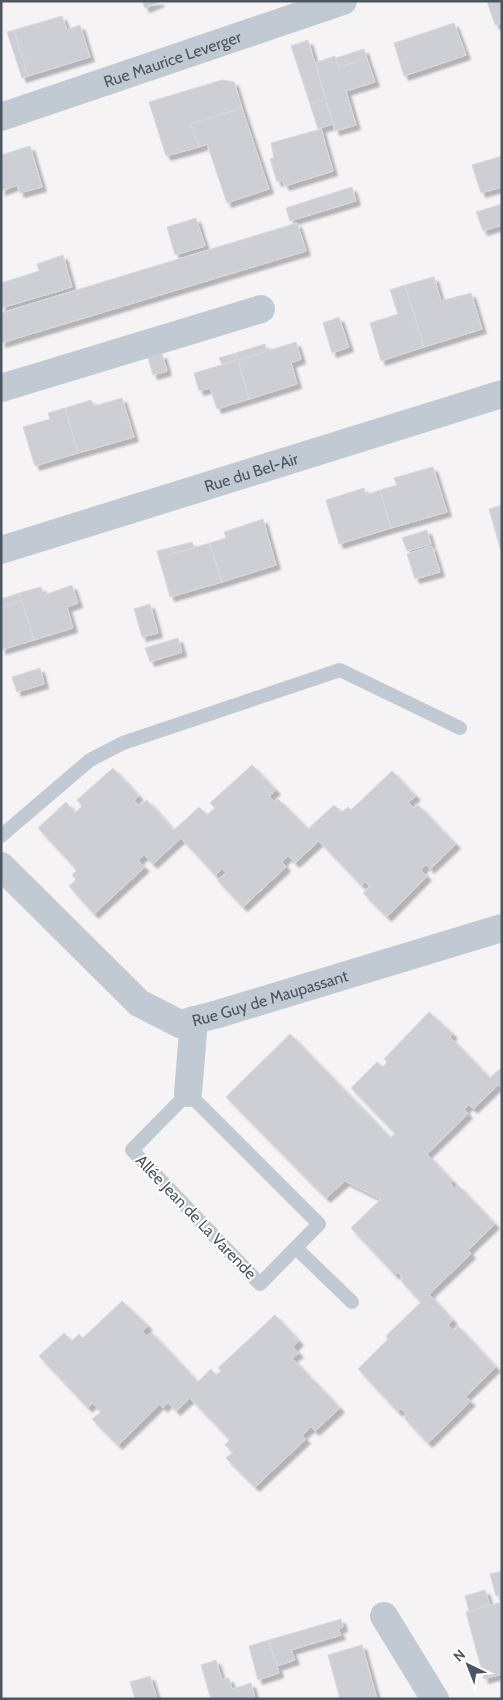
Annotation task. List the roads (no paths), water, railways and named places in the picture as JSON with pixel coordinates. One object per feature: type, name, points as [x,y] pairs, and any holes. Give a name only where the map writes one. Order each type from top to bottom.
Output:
[{"type":"street","name":"Rue Maurice Leverger","points":[[1,117],[343,1]]},
{"type":"street","points":[[1,388],[261,309]]},
{"type":"street","name":"Rue du Bel-Air","points":[[1,550],[502,394]]},
{"type":"street","name":"Rue Guy de Maupassant","points":[[1,866],[139,1003],[180,1024],[502,928]]},
{"type":"street","points":[[188,1093],[194,1020]]},
{"type":"street","points":[[384,1616],[435,1699]]},
{"type":"lane","points":[[1,836],[90,760],[123,743],[340,670],[460,728]]},
{"type":"lane","name":"Allée Jean de La Varende","points":[[188,1093],[319,1224],[260,1284],[132,1150],[188,1093]]},
{"type":"lane","points":[[296,1248],[352,1302]]}]
